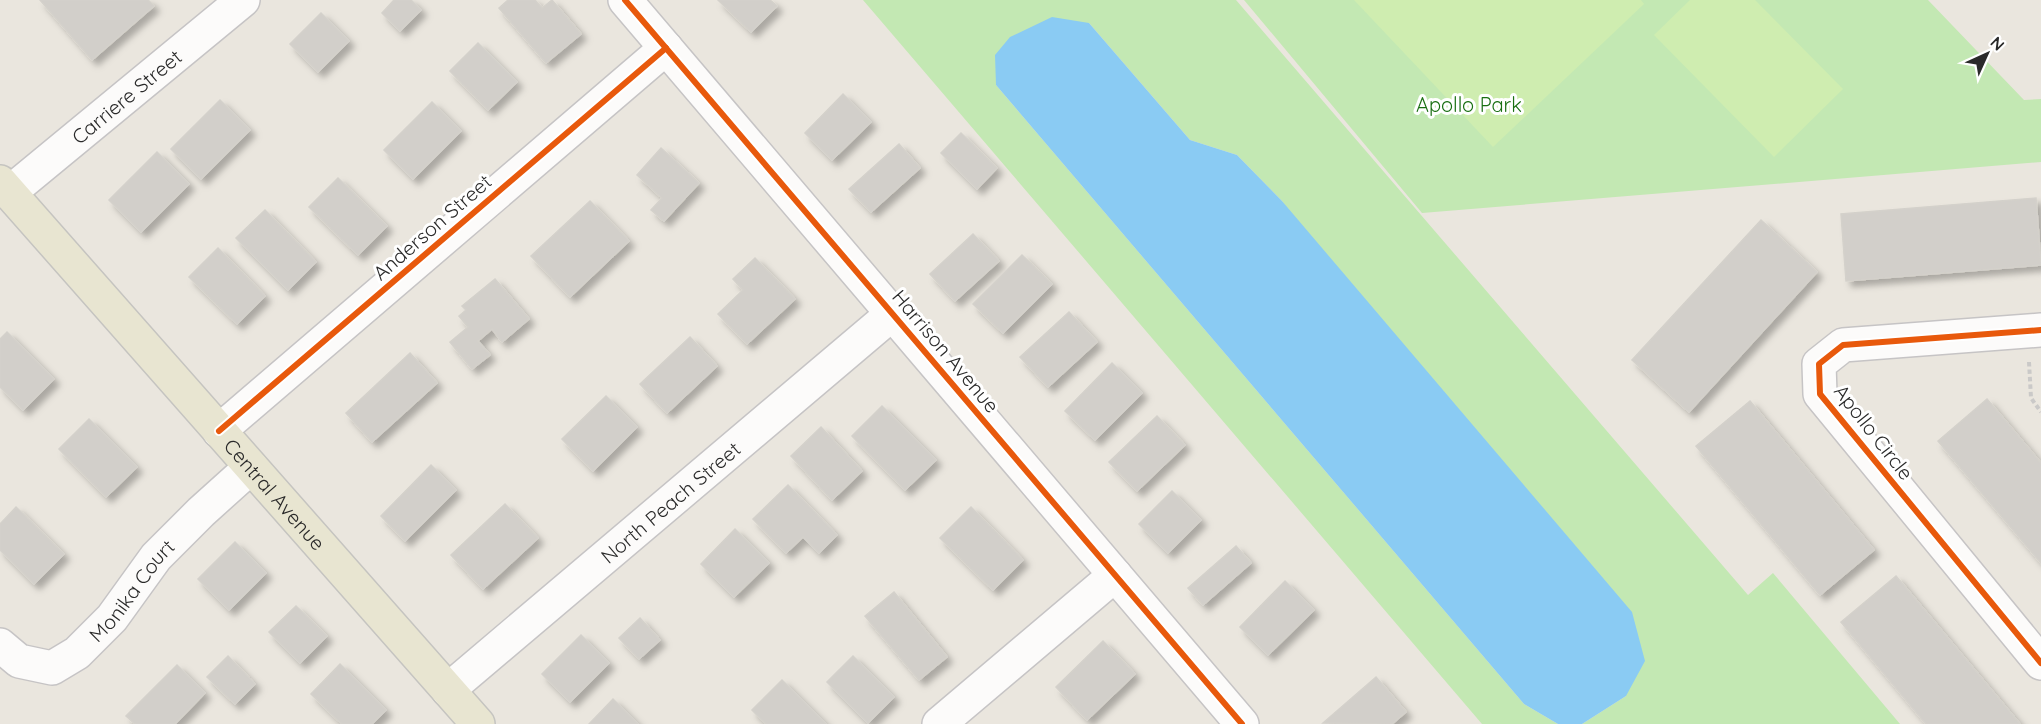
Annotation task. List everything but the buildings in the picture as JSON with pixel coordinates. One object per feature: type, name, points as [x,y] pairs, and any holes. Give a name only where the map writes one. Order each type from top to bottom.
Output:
[{"type":"main road","name":"Central Avenue","points":[[5,188],[478,724]]},
{"type":"street","name":"Carriere Street","points":[[5,188],[243,0]]},
{"type":"street","name":"Harrison Avenue","points":[[625,0],[1242,724]]},
{"type":"street","name":"Anderson Street","points":[[219,431],[666,48]]},
{"type":"street","name":"North Peach Street","points":[[448,690],[892,314]]},
{"type":"street","name":"Apollo Circle","points":[[2034,330],[1843,345],[1819,364],[1820,394],[2041,663]]},
{"type":"street","name":"Monika Court","points":[[0,645],[19,661],[52,668],[78,653],[112,618],[156,557],[251,467]]},
{"type":"street","points":[[939,724],[1115,575]]},
{"type":"path","points":[[2034,330],[2031,398],[2041,412]]},
{"type":"green space","points":[[863,0],[1236,0],[1748,595],[1773,573],[1900,724],[1582,724],[1626,696],[1282,201],[1237,155],[1190,140],[1089,23],[996,85],[1524,704],[1558,724],[1482,724]]},
{"type":"green space","name":"Apollo Park","points":[[1244,0],[1928,0],[2024,100],[2041,99],[2041,162],[1422,213]]},
{"type":"green space","points":[[1354,0],[1641,0],[1644,4],[1493,147]]},
{"type":"green space","points":[[1690,0],[1755,0],[1843,89],[1774,157],[1654,35]]},
{"type":"water","points":[[1052,17],[1089,23],[1190,140],[1237,155],[1282,201],[1632,612],[1645,661],[1626,696],[1582,724],[1558,724],[1524,704],[996,85],[995,55],[1010,37]]},
{"type":"cycle path","points":[[625,0],[1242,724]]},
{"type":"cycle path","points":[[219,431],[666,48]]},
{"type":"cycle path","points":[[2041,330],[1843,345],[1819,364],[1820,394],[2041,663]]}]
